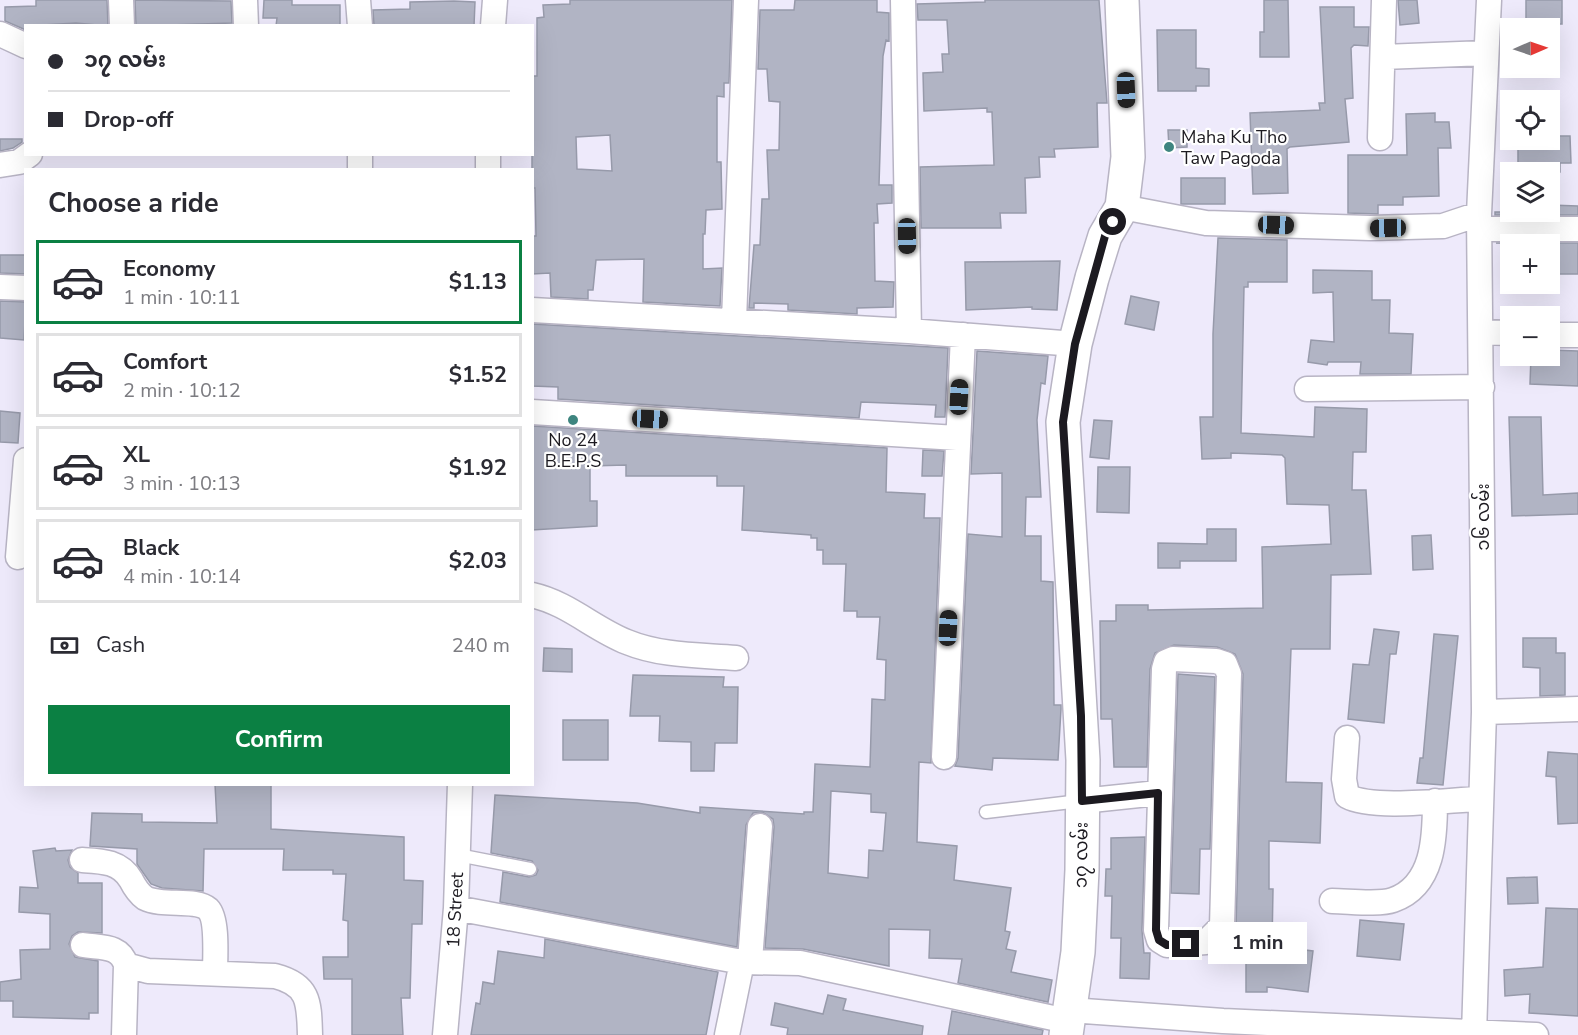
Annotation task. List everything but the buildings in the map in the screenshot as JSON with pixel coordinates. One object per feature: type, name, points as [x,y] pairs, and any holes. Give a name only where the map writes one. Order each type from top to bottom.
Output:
[{"type":"street","points":[[122,0],[122,24]]},
{"type":"street","points":[[245,0],[246,24]]},
{"type":"street","points":[[358,0],[360,24]]},
{"type":"street","points":[[493,24],[495,0]]},
{"type":"street","points":[[734,321],[746,0]]},
{"type":"street","points":[[903,0],[909,331]]},
{"type":"street","name":"၁၇ လမ်း","points":[[1068,1022],[1078,940],[1082,801],[1081,716],[1063,422],[1075,344],[1105,236],[1122,207],[1128,157],[1122,0]]},
{"type":"street","points":[[1380,138],[1384,0]]},
{"type":"street","name":"၁၆ လမ်း","points":[[1474,1034],[1479,799],[1484,712],[1482,332],[1479,221],[1489,0]]},
{"type":"street","points":[[0,34],[24,45]]},
{"type":"street","points":[[1383,57],[1486,53]]},
{"type":"street","points":[[0,165],[19,162],[27,156]]},
{"type":"street","points":[[1122,207],[1206,223],[1370,228],[1443,226],[1479,221],[1578,229]]},
{"type":"street","points":[[0,287],[24,288]]},
{"type":"street","points":[[534,310],[909,331],[1075,344]]},
{"type":"street","points":[[1482,332],[1500,333]]},
{"type":"street","points":[[944,758],[963,335]]},
{"type":"street","points":[[1560,335],[1578,335]]},
{"type":"street","points":[[1307,389],[1482,387]]},
{"type":"street","points":[[534,412],[957,438]]},
{"type":"street","points":[[14,557],[24,476]]},
{"type":"street","points":[[534,596],[564,606],[587,622],[625,642],[652,651],[736,658]]},
{"type":"street","points":[[1173,659],[1225,663],[1229,674],[1222,926],[1206,942],[1167,945],[1159,940],[1156,930],[1158,793],[1166,662],[1173,659]]},
{"type":"street","points":[[1484,712],[1578,709]]},
{"type":"street","points":[[1347,738],[1344,779],[1347,796],[1372,803],[1479,799]]},
{"type":"street","name":"18 Street","points":[[445,1035],[456,908],[460,786]]},
{"type":"street","points":[[1082,801],[1158,793]]},
{"type":"street","points":[[1332,901],[1391,901],[1415,888],[1435,843],[1435,801]]},
{"type":"street","points":[[727,1035],[746,962],[760,826]]},
{"type":"street","points":[[82,860],[113,862],[129,877],[135,889],[145,898],[159,902],[198,904],[208,909],[214,921],[215,973]]},
{"type":"street","points":[[456,908],[746,962],[800,963],[1068,1022],[1536,1035]]},
{"type":"street","points":[[83,945],[116,949],[122,954],[126,965],[124,1035]]},
{"type":"street","points":[[126,965],[148,971],[275,976],[292,981],[306,995],[310,1035]]},
{"type":"lane","points":[[986,812],[1082,801]]},
{"type":"lane","points":[[458,855],[530,869]]},
{"type":"place","name":"Maha Ku Tho Taw Pagoda","points":[[1169,147]]},
{"type":"place","name":"No 24 B.E.P.S","points":[[573,420]]},
{"type":"route","points":[[1113,222],[1105,236],[1075,344],[1063,422],[1081,716],[1082,801],[1158,793],[1156,930],[1159,940],[1167,945],[1186,944]]}]
